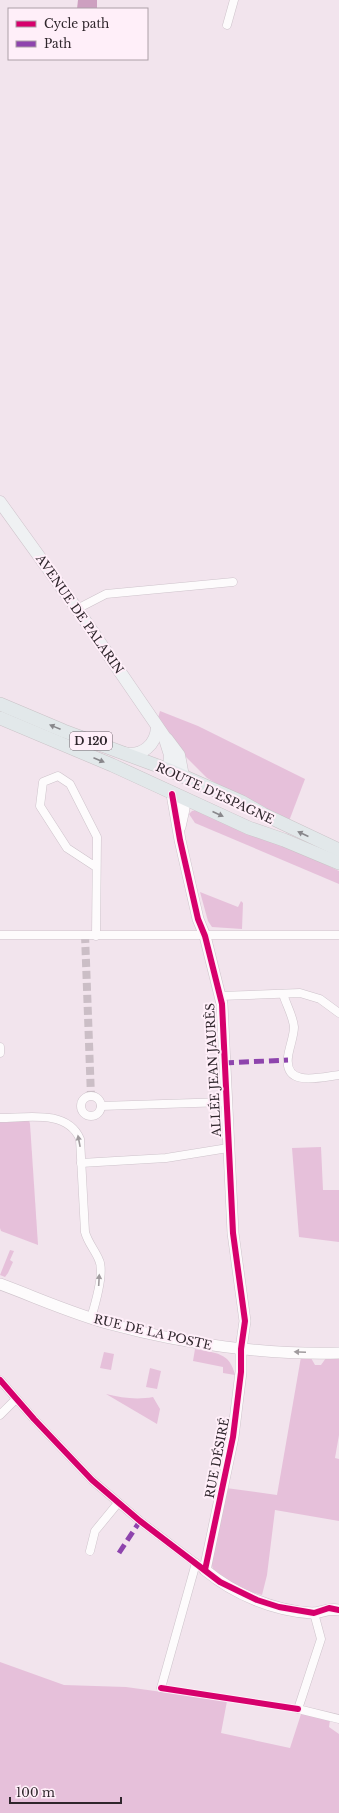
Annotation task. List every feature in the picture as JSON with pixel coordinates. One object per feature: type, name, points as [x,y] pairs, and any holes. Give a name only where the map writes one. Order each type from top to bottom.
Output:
[{"type":"main road","name":"AVENUE DE PALARIN","points":[[0,502],[77,609],[160,732],[170,755],[169,770]]},
{"type":"main road","name":"ROUTE D'ESPAGNE","points":[[0,704],[183,776],[242,802],[263,814],[339,850]]},
{"type":"main road","name":"ROUTE D'ESPAGNE","points":[[0,718],[112,765],[178,797],[339,863]]},
{"type":"main road","name":"AVENUE DE PALARIN","points":[[160,732],[172,743],[179,755],[183,769],[183,776]]},
{"type":"main road","points":[[123,753],[133,754],[148,748],[160,732]]},
{"type":"main road","points":[[169,770],[178,797]]},
{"type":"main road","points":[[178,797],[183,776]]},
{"type":"street","points":[[227,25],[234,0]]},
{"type":"street","points":[[77,609],[106,594],[232,582]]},
{"type":"street","points":[[96,867],[67,848],[40,806],[43,782],[58,776],[70,784],[97,837],[96,936]]},
{"type":"street","name":"ALLÉE JEAN JAURÈS","points":[[178,797],[180,835],[198,919],[205,936],[220,996],[233,1232],[245,1321],[241,1349]]},
{"type":"street","points":[[0,935],[339,935]]},
{"type":"street","points":[[220,996],[283,994],[310,995],[320,999],[339,1013]]},
{"type":"street","points":[[283,994],[294,1027],[288,1060],[291,1072],[297,1078],[304,1080],[339,1075]]},
{"type":"street","points":[[0,1047],[0,1054]]},
{"type":"street","points":[[101,1106],[226,1102]]},
{"type":"street","points":[[0,1118],[50,1117],[59,1119],[78,1134],[80,1139],[86,1232],[88,1241],[100,1262],[99,1294],[91,1318]]},
{"type":"street","points":[[81,1163],[166,1158],[228,1148]]},
{"type":"street","name":"RUE DE LA POSTE","points":[[0,1284],[91,1318],[115,1325],[200,1344],[241,1349],[339,1353]]},
{"type":"street","name":"RUE DÉSIRÉ","points":[[201,1567],[233,1437],[241,1372],[241,1349]]},
{"type":"street","points":[[0,1380],[92,1480],[118,1503],[220,1582],[257,1600],[279,1607],[314,1613],[329,1608],[339,1610]]},
{"type":"street","points":[[0,1415],[16,1399]]},
{"type":"street","points":[[90,1551],[95,1531],[118,1503]]},
{"type":"street","points":[[161,1688],[201,1567]]},
{"type":"street","points":[[314,1613],[321,1639],[298,1709],[339,1719]]},
{"type":"shaded area","points":[[78,0],[97,0],[97,8],[77,8]]},
{"type":"shaded area","points":[[160,711],[198,726],[305,779],[289,821],[261,809],[207,778],[184,755],[158,718]]},
{"type":"shaded area","points":[[197,810],[276,841],[339,871],[339,884],[195,823],[189,814],[192,811]]},
{"type":"shaded area","points":[[200,892],[238,907],[241,901],[243,903],[242,929],[212,927],[208,921]]},
{"type":"shaded area","points":[[29,1120],[38,1245],[1,1231],[0,1228],[0,1121]]},
{"type":"shaded area","points":[[321,1147],[323,1190],[339,1190],[339,1242],[299,1237],[292,1148]]},
{"type":"shaded area","points":[[10,1250],[14,1251],[10,1260],[13,1262],[5,1277],[0,1275]]},
{"type":"shaded area","points":[[195,1349],[221,1355],[233,1367],[235,1375],[223,1373],[223,1367],[193,1361]]},
{"type":"shaded area","points":[[104,1352],[114,1354],[111,1370],[100,1368]]},
{"type":"shaded area","points":[[301,1357],[311,1358],[315,1365],[321,1365],[326,1358],[339,1358],[339,1435],[335,1458],[339,1459],[339,1521],[275,1510],[267,1575],[262,1595],[235,1587],[215,1575],[211,1563],[226,1488],[277,1495]]},
{"type":"shaded area","points":[[150,1368],[161,1371],[157,1389],[146,1387]]},
{"type":"shaded area","points":[[106,1394],[130,1398],[153,1397],[160,1409],[157,1424]]},
{"type":"shaded area","points":[[0,1662],[64,1685],[126,1687],[227,1701],[221,1733],[290,1748],[302,1711],[330,1720],[329,1727],[339,1734],[339,1813],[0,1813]]},
{"type":"tunnel","points":[[85,935],[91,1097]]},
{"type":"marked path","points":[[224,1063],[288,1060]]},
{"type":"marked path","points":[[119,1553],[140,1521]]},
{"type":"cycle path","points":[[172,794],[180,840],[198,919],[205,936],[222,1004],[233,1233],[245,1321],[241,1349],[241,1372],[233,1437],[205,1570]]},
{"type":"cycle path","points":[[0,1380],[34,1419],[92,1480],[140,1521],[220,1582],[257,1600],[279,1607],[314,1613],[329,1608],[339,1610]]},
{"type":"cycle path","points":[[161,1688],[298,1709]]}]
